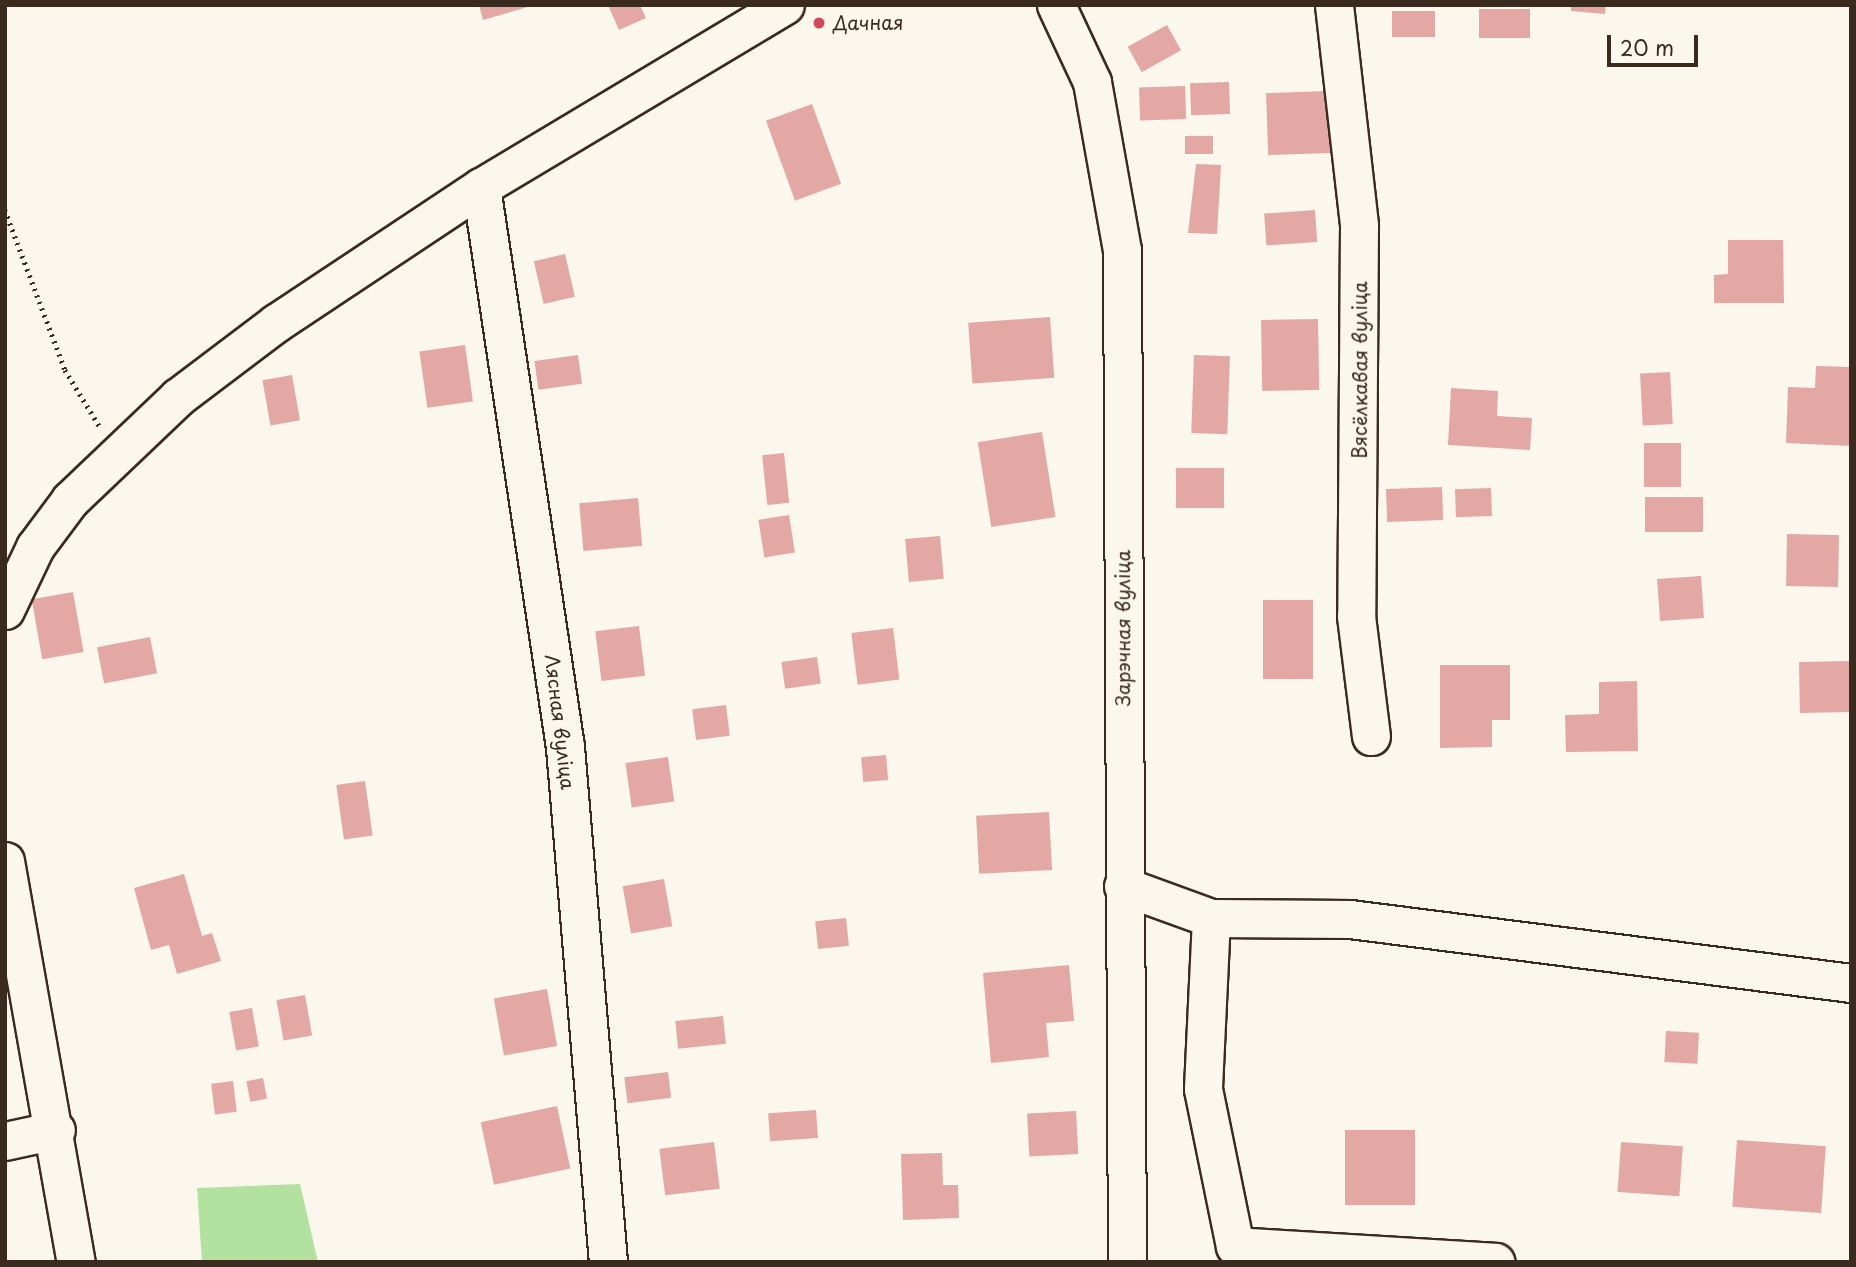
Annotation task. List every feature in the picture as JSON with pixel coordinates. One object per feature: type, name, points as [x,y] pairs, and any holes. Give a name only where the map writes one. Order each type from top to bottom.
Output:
[{"type":"street","points":[[5,610],[35,547],[70,500],[116,452],[178,397],[276,323],[481,187],[785,5]]},
{"type":"street","name":"Зарэчная вуліца","points":[[1056,5],[1092,82],[1122,250],[1123,886],[1128,1262]]},
{"type":"street","name":"Вясёлкавая вуліца","points":[[1334,5],[1359,226],[1356,616],[1371,736]]},
{"type":"street","name":"Лясная вуліца","points":[[481,187],[565,747],[608,1262]]},
{"type":"street","points":[[5,861],[56,1130],[76,1262]]},
{"type":"street","points":[[1123,886],[1211,918],[1350,919],[1851,983]]},
{"type":"street","points":[[1211,918],[1203,1089],[1235,1254],[1496,1262]]},
{"type":"street","points":[[5,1141],[56,1130]]},
{"type":"path","points":[[5,210],[65,370],[116,452]]},
{"type":"green space","points":[[300,1184],[318,1262],[202,1262],[197,1188]]},
{"type":"building","points":[[479,5],[531,5],[531,6],[483,20]]},
{"type":"building","points":[[608,5],[640,5],[646,18],[619,30]]},
{"type":"building","points":[[1571,5],[1606,5],[1605,14],[1571,11]]},
{"type":"building","points":[[1479,9],[1530,9],[1530,38],[1479,38]]},
{"type":"building","points":[[1392,11],[1435,11],[1435,37],[1392,37]]},
{"type":"building","points":[[1167,25],[1181,50],[1142,72],[1128,47]]},
{"type":"building","points":[[1229,82],[1230,114],[1191,115],[1190,83]]},
{"type":"building","points":[[1185,86],[1186,119],[1140,121],[1139,88]]},
{"type":"building","points":[[1328,91],[1330,153],[1268,155],[1266,93]]},
{"type":"building","points":[[812,104],[841,184],[795,201],[766,121]]},
{"type":"building","points":[[1185,136],[1213,136],[1213,154],[1185,154]]},
{"type":"building","points":[[1196,164],[1221,165],[1217,234],[1188,233]]},
{"type":"building","points":[[1315,210],[1317,242],[1266,245],[1264,214]]},
{"type":"building","points":[[1728,240],[1783,240],[1784,303],[1714,303],[1714,275],[1728,274]]},
{"type":"building","points":[[565,254],[575,297],[544,304],[534,261]]},
{"type":"building","points":[[1050,317],[1054,378],[972,384],[968,323]]},
{"type":"building","points":[[1318,319],[1319,390],[1262,391],[1261,320]]},
{"type":"building","points":[[465,345],[473,401],[427,408],[419,351]]},
{"type":"building","points":[[578,355],[582,384],[538,390],[534,361]]},
{"type":"building","points":[[1194,355],[1230,356],[1227,434],[1191,433]]},
{"type":"building","points":[[1816,366],[1851,367],[1850,446],[1786,443],[1788,387],[1815,388]]},
{"type":"building","points":[[1670,372],[1673,424],[1643,425],[1640,374]]},
{"type":"building","points":[[292,375],[300,420],[270,426],[262,380]]},
{"type":"building","points":[[1451,388],[1498,391],[1497,416],[1532,418],[1530,450],[1448,445]]},
{"type":"building","points":[[1042,432],[1055,517],[991,527],[978,442]]},
{"type":"building","points":[[1644,443],[1681,443],[1681,487],[1644,487]]},
{"type":"building","points":[[784,453],[789,503],[767,505],[762,455]]},
{"type":"building","points":[[1176,468],[1224,468],[1224,508],[1176,508]]},
{"type":"building","points":[[1442,487],[1443,520],[1387,522],[1386,489]]},
{"type":"building","points":[[1491,488],[1492,516],[1456,517],[1455,489]]},
{"type":"building","points":[[1645,497],[1703,497],[1703,532],[1645,532]]},
{"type":"building","points":[[638,498],[642,546],[583,551],[579,503]]},
{"type":"building","points":[[789,515],[795,553],[764,557],[758,520]]},
{"type":"building","points":[[1787,534],[1839,535],[1838,587],[1786,586]]},
{"type":"building","points":[[940,536],[944,579],[909,582],[905,539]]},
{"type":"building","points":[[1701,576],[1704,618],[1660,621],[1657,579]]},
{"type":"building","points":[[73,592],[84,652],[42,659],[32,599]]},
{"type":"building","points":[[1263,600],[1313,600],[1313,679],[1263,679]]},
{"type":"building","points":[[639,626],[645,676],[601,681],[595,631]]},
{"type":"building","points":[[893,628],[899,680],[858,685],[851,633]]},
{"type":"building","points":[[150,637],[157,673],[104,684],[97,647]]},
{"type":"building","points":[[817,657],[821,684],[785,689],[781,662]]},
{"type":"building","points":[[1850,661],[1851,712],[1800,713],[1799,662]]},
{"type":"building","points":[[1440,665],[1510,665],[1510,720],[1492,720],[1492,747],[1440,748]]},
{"type":"building","points":[[1637,681],[1638,751],[1566,752],[1565,715],[1599,714],[1599,682]]},
{"type":"building","points":[[726,705],[730,736],[696,740],[692,709]]},
{"type":"building","points":[[886,755],[888,780],[863,782],[861,757]]},
{"type":"building","points":[[668,757],[674,802],[632,808],[625,763]]},
{"type":"building","points":[[365,781],[373,835],[344,840],[336,785]]},
{"type":"building","points":[[1049,812],[1052,870],[979,874],[976,816]]},
{"type":"building","points":[[184,874],[202,936],[212,933],[221,961],[177,974],[169,945],[151,950],[134,888]]},
{"type":"building","points":[[664,879],[672,926],[631,934],[623,886]]},
{"type":"building","points":[[846,918],[849,946],[818,949],[815,921]]},
{"type":"building","points":[[1069,965],[1074,1021],[1046,1023],[1049,1057],[991,1063],[983,973]]},
{"type":"building","points":[[547,989],[557,1046],[504,1055],[494,998]]},
{"type":"building","points":[[305,995],[312,1035],[284,1040],[276,1000]]},
{"type":"building","points":[[252,1008],[259,1046],[236,1050],[229,1012]]},
{"type":"building","points":[[723,1016],[726,1044],[678,1049],[675,1021]]},
{"type":"building","points":[[1666,1031],[1699,1033],[1697,1064],[1664,1062]]},
{"type":"building","points":[[668,1072],[671,1098],[627,1103],[624,1077]]},
{"type":"building","points":[[263,1078],[267,1099],[250,1102],[246,1081]]},
{"type":"building","points":[[233,1081],[237,1112],[215,1114],[211,1084]]},
{"type":"building","points":[[557,1106],[570,1169],[494,1185],[481,1122]]},
{"type":"building","points":[[816,1110],[818,1138],[770,1141],[768,1113]]},
{"type":"building","points":[[1076,1111],[1078,1154],[1029,1157],[1027,1114]]},
{"type":"building","points":[[1345,1130],[1415,1130],[1415,1205],[1345,1205]]},
{"type":"building","points":[[1737,1140],[1826,1146],[1821,1213],[1732,1207]]},
{"type":"building","points":[[714,1142],[720,1189],[665,1195],[659,1149]]},
{"type":"building","points":[[1621,1142],[1683,1146],[1679,1196],[1618,1192]]},
{"type":"building","points":[[942,1153],[943,1185],[958,1185],[959,1218],[903,1220],[901,1154]]},
{"type":"place","name":"Дачная","points":[[819,23]]}]
